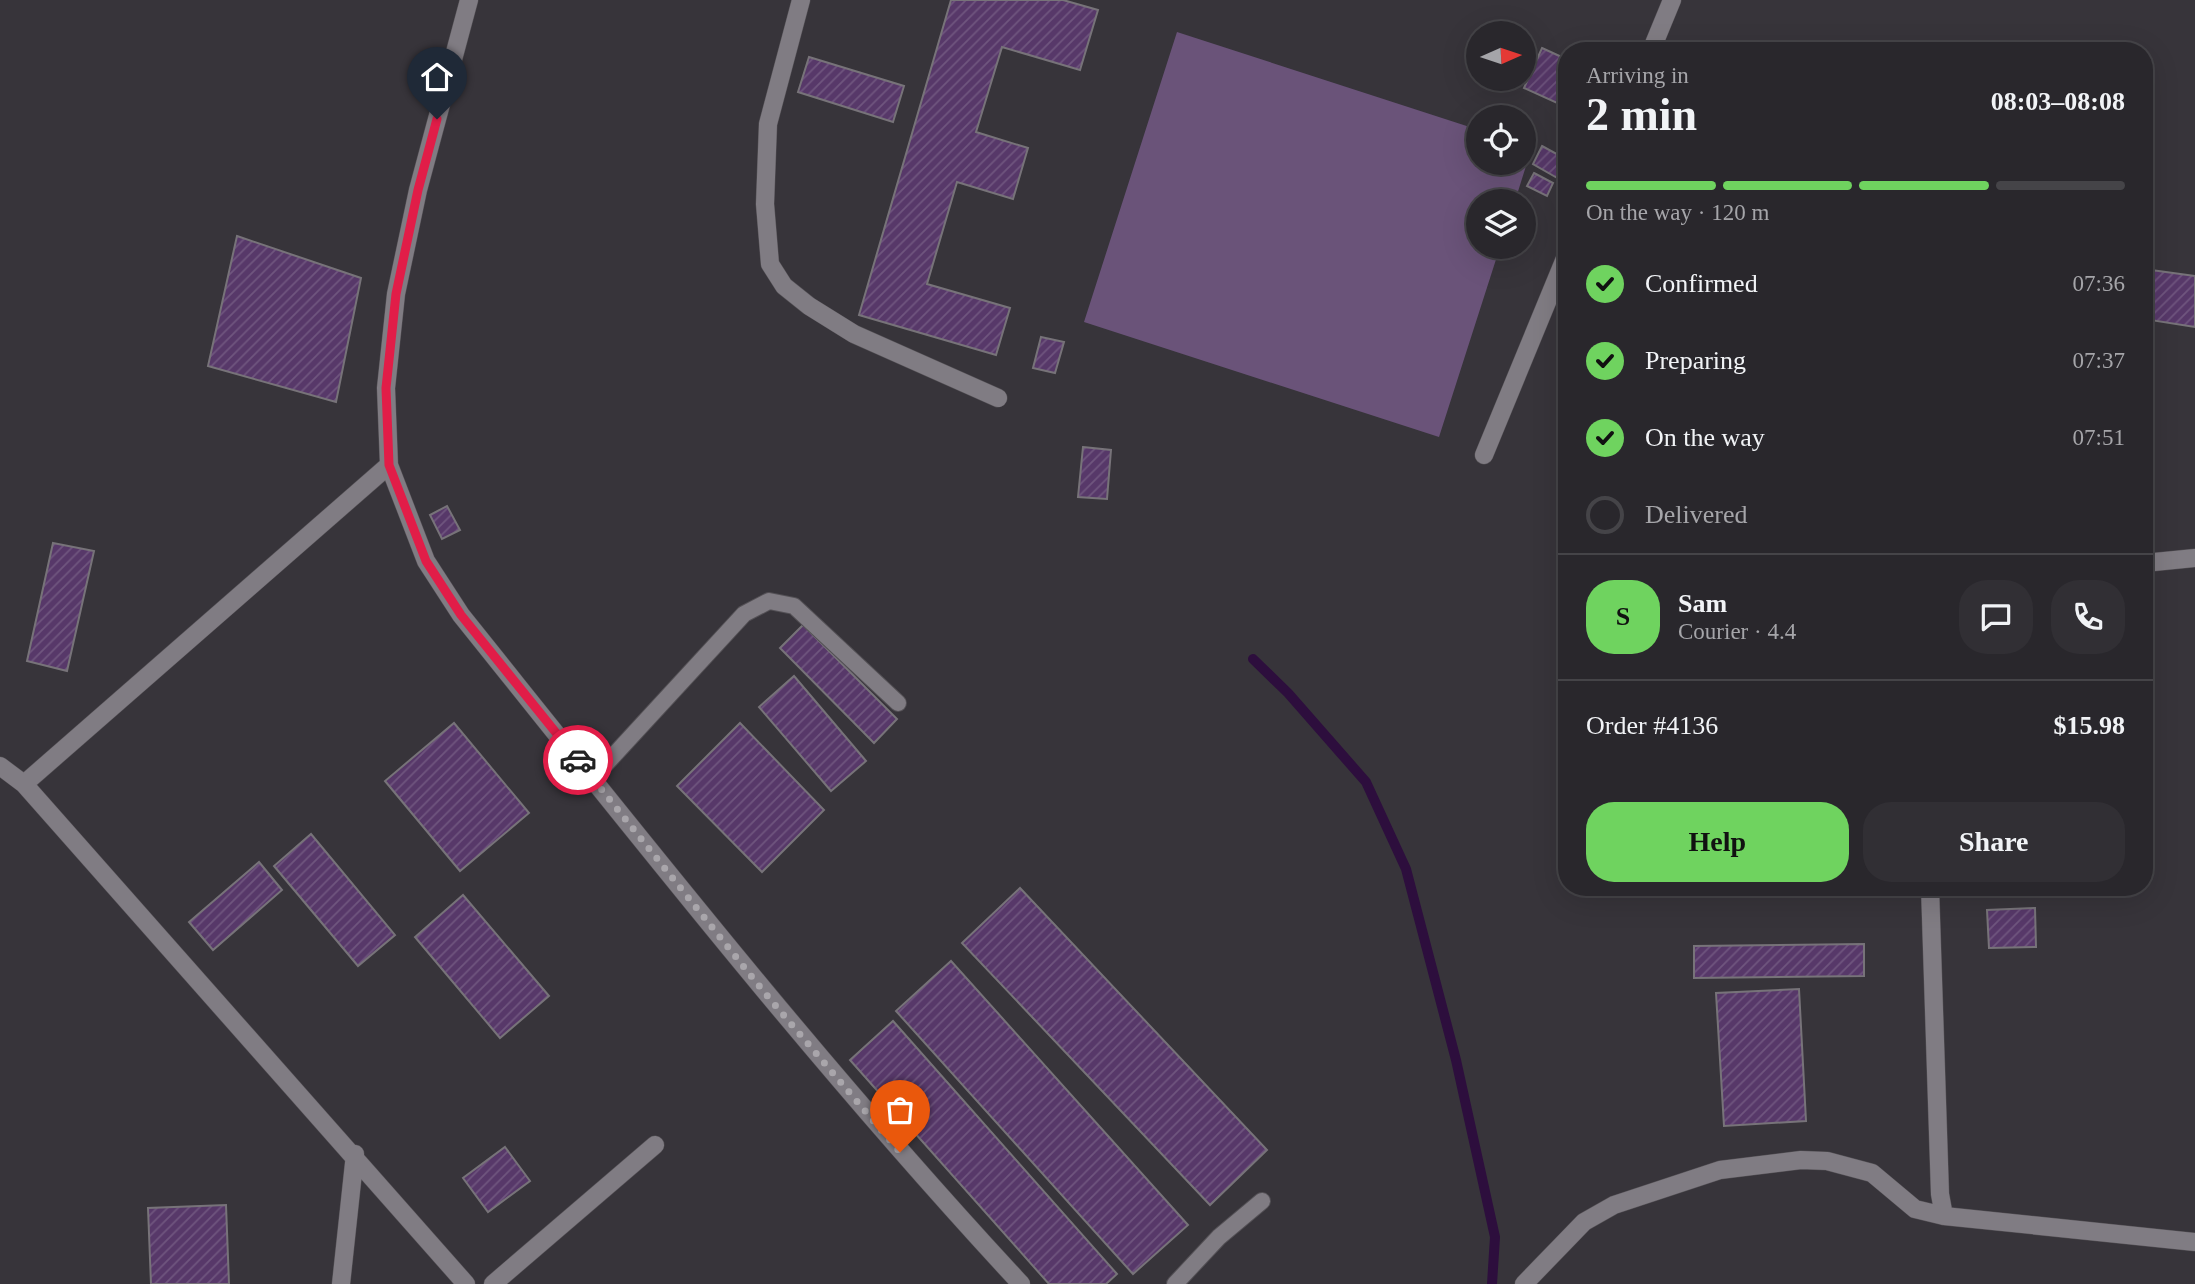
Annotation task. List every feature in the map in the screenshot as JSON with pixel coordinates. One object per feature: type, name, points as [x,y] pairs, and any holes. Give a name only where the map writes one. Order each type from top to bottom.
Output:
[{"type":"street","points":[[469,0],[418,190],[396,294],[386,388],[389,465],[426,561],[461,615],[764,992],[917,1172],[1021,1284]]},
{"type":"street","points":[[801,0],[768,124],[765,204],[770,264],[784,286],[808,306],[854,334],[998,398]]},
{"type":"street","points":[[1655,42],[1672,0]]},
{"type":"street","points":[[1484,455],[1558,275]]},
{"type":"street","points":[[24,784],[389,465]]},
{"type":"street","points":[[2153,562],[2195,558]]},
{"type":"street","points":[[0,766],[24,784],[355,1154],[466,1284]]},
{"type":"street","points":[[1930,896],[1940,1194],[1944,1216]]},
{"type":"street","points":[[493,1284],[655,1145]]},
{"type":"street","points":[[341,1284],[355,1154]]},
{"type":"street","points":[[1524,1284],[1584,1222],[1614,1205],[1720,1170],[1801,1160],[1827,1161],[1872,1173],[1915,1209],[1944,1216],[2195,1242]]},
{"type":"lane","points":[[592,779],[744,614],[769,601],[794,606],[898,703]]},
{"type":"lane","points":[[1175,1284],[1219,1237],[1262,1200]]},
{"type":"shaded area","points":[[1177,32],[1466,126],[1466,175],[1523,175],[1519,189],[1466,189],[1466,259],[1496,259],[1439,437],[1084,322]]},
{"type":"building","points":[[951,0],[1063,0],[1098,10],[1080,70],[1002,47],[976,132],[1028,148],[1013,199],[957,182],[927,284],[1010,308],[996,355],[859,315]]},
{"type":"building","points":[[1542,48],[1558,55],[1558,103],[1531,91],[1536,91],[1536,61]]},
{"type":"building","points":[[809,57],[904,86],[893,122],[798,92]]},
{"type":"building","points":[[1542,146],[1558,155],[1558,178],[1536,166],[1536,158]]},
{"type":"building","points":[[1536,174],[1553,183],[1547,196],[1527,186]]},
{"type":"building","points":[[237,236],[361,278],[336,402],[208,366]]},
{"type":"building","points":[[2153,270],[2195,276],[2195,327],[2153,320]]},
{"type":"building","points":[[1041,337],[1064,342],[1055,373],[1033,368]]},
{"type":"building","points":[[1083,447],[1111,450],[1107,499],[1078,497]]},
{"type":"building","points":[[447,506],[460,530],[442,539],[430,515]]},
{"type":"building","points":[[53,543],[94,551],[67,671],[27,661]]},
{"type":"building","points":[[803,625],[897,719],[874,743],[780,648]]},
{"type":"building","points":[[794,676],[866,761],[831,791],[759,707]]},
{"type":"building","points":[[454,723],[529,813],[460,871],[385,781]]},
{"type":"building","points":[[740,723],[824,810],[762,872],[677,786]]},
{"type":"building","points":[[311,834],[395,935],[358,966],[274,866]]},
{"type":"building","points":[[259,862],[282,890],[213,950],[189,922]]},
{"type":"building","points":[[1020,888],[1267,1150],[1210,1205],[962,943]]},
{"type":"building","points":[[463,895],[549,996],[500,1038],[415,937]]},
{"type":"building","points":[[2035,908],[2036,947],[1989,948],[1987,910]]},
{"type":"building","points":[[1864,944],[1864,976],[1694,978],[1694,946]]},
{"type":"building","points":[[951,961],[1188,1225],[1133,1274],[896,1011]]},
{"type":"building","points":[[1799,989],[1806,1121],[1724,1126],[1716,993]]},
{"type":"building","points":[[893,1021],[1117,1274],[1106,1284],[1049,1284],[850,1060]]},
{"type":"building","points":[[505,1147],[530,1181],[488,1212],[463,1178]]},
{"type":"building","points":[[226,1205],[229,1284],[151,1284],[148,1208]]},
{"type":"waterway","points":[[1253,659],[1288,693],[1366,782],[1406,869],[1456,1060],[1495,1237],[1492,1284]]},
{"type":"way so far","points":[[578,760],[764,992],[900,1152]]},
{"type":"route","points":[[437,119],[418,190],[396,294],[386,388],[389,465],[426,561],[461,615],[578,760]]}]
